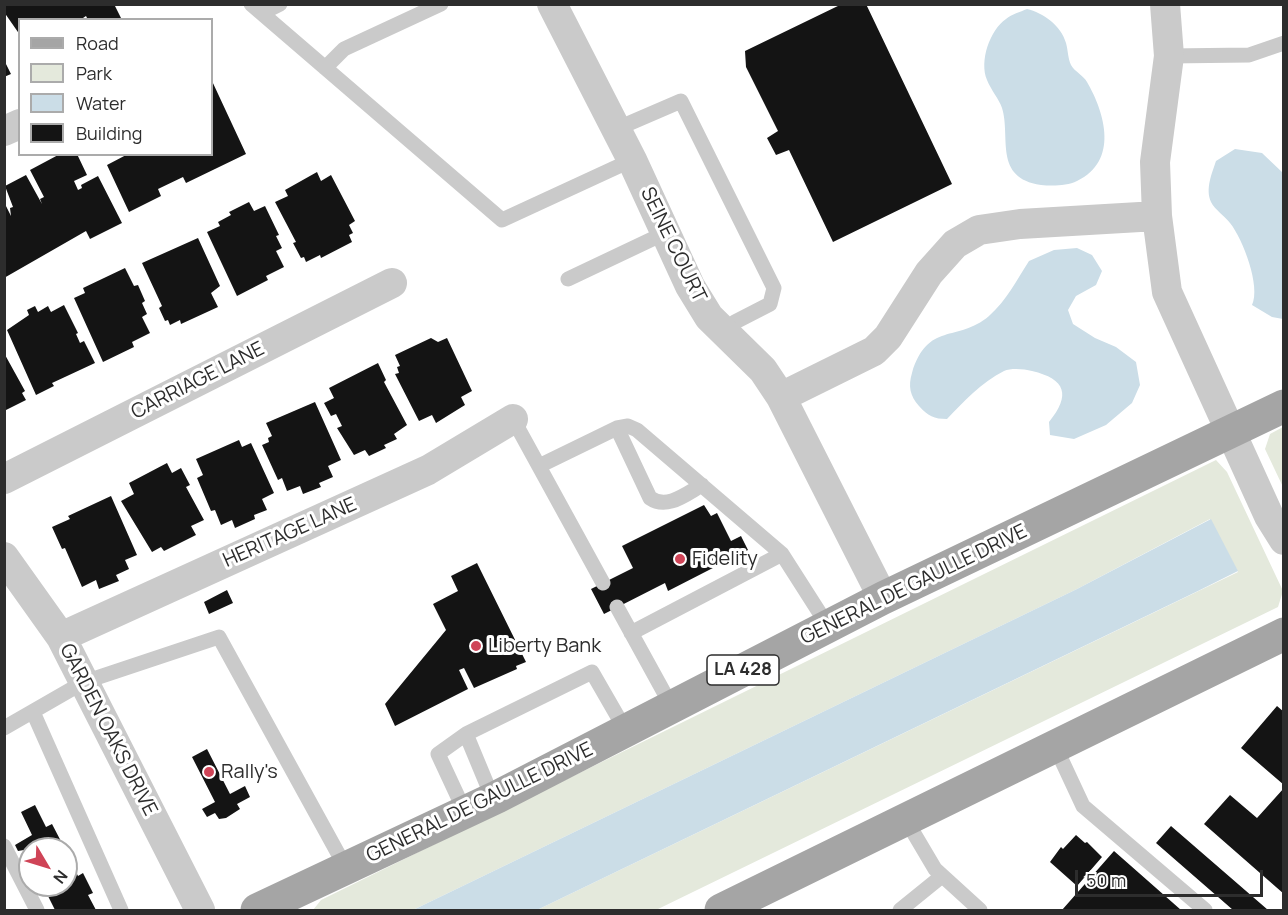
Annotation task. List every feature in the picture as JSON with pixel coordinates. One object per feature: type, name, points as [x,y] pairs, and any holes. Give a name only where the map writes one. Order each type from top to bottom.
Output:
[{"type":"main road","name":"GENERAL DE GAULLE DRIVE","points":[[257,910],[479,806],[883,598],[1284,406]]},
{"type":"main road","points":[[725,910],[1284,634]]},
{"type":"main road","points":[[297,910],[335,874]]},
{"type":"street","name":"SEINE COURT","points":[[552,4],[632,160],[690,286],[709,317],[763,370],[781,397],[883,598]]},
{"type":"street","points":[[1165,4],[1169,56],[1155,162],[1157,216],[1167,292],[1269,516],[1284,540]]},
{"type":"street","points":[[4,131],[18,125]]},
{"type":"street","points":[[781,397],[874,351],[888,337],[929,273],[954,244],[979,230],[1020,224],[1157,216]]},
{"type":"street","name":"CARRIAGE LANE","points":[[4,479],[392,283]]},
{"type":"street","name":"HERITAGE LANE","points":[[61,637],[428,470],[513,419]]},
{"type":"street","name":"GARDEN OAKS DRIVE","points":[[4,557],[61,637],[200,910]]},
{"type":"lane","points":[[257,9],[280,4]]},
{"type":"lane","points":[[326,68],[344,49],[441,4]]},
{"type":"lane","points":[[257,9],[502,220],[632,160]]},
{"type":"lane","points":[[1169,56],[1249,55],[1284,43]]},
{"type":"lane","points":[[616,129],[681,100],[774,288],[770,304],[735,322],[724,332]]},
{"type":"lane","points":[[568,279],[665,233]]},
{"type":"lane","points":[[513,419],[603,583]]},
{"type":"lane","points":[[539,466],[617,428],[628,426],[637,430],[782,554],[828,626]]},
{"type":"lane","points":[[617,428],[650,498],[656,502],[670,502],[702,485]]},
{"type":"lane","points":[[631,633],[782,554]]},
{"type":"lane","points":[[617,607],[672,707]]},
{"type":"lane","points":[[4,728],[84,682],[219,637],[335,874]]},
{"type":"lane","points":[[479,806],[438,754],[466,734],[592,672],[626,730]]},
{"type":"lane","points":[[33,712],[122,910]]},
{"type":"lane","points":[[466,734],[479,806]]},
{"type":"lane","points":[[1055,747],[1083,806],[1205,910]]},
{"type":"lane","points":[[906,820],[935,869],[980,910]]},
{"type":"lane","points":[[4,846],[37,910]]},
{"type":"lane","points":[[900,910],[942,876]]},
{"type":"green space","points":[[1283,427],[1283,487],[1265,449],[1270,434]]},
{"type":"green space","points":[[1216,460],[1227,472],[1283,591],[1278,607],[656,910],[537,910],[1238,572],[1210,519],[1077,589],[413,910],[313,910],[321,900]]},
{"type":"water","points":[[1027,9],[1039,13],[1056,25],[1064,37],[1071,65],[1087,82],[1103,122],[1103,149],[1099,161],[1090,172],[1069,184],[1041,185],[1026,181],[1016,174],[1007,155],[1002,108],[985,72],[985,55],[995,30],[1008,17]]},
{"type":"water","points":[[1235,149],[1262,153],[1283,173],[1283,319],[1272,317],[1252,305],[1254,287],[1245,251],[1235,230],[1213,205],[1209,197],[1210,181],[1216,161]]},
{"type":"water","points":[[1077,248],[1092,255],[1102,271],[1096,285],[1076,296],[1068,310],[1073,324],[1095,338],[1116,347],[1136,362],[1140,385],[1132,403],[1106,425],[1074,439],[1050,435],[1049,422],[1060,404],[1062,389],[1043,374],[1014,369],[1004,371],[988,381],[947,419],[932,416],[922,409],[912,395],[910,382],[919,357],[926,346],[935,339],[966,329],[989,316],[1006,297],[1029,261],[1054,250]]},
{"type":"water","points":[[1211,519],[1238,571],[1198,591],[537,910],[413,910],[1077,589]]},
{"type":"building","points":[[4,4],[114,4],[121,18],[87,18],[86,16],[83,18],[18,18],[18,32],[4,12]]},
{"type":"building","points":[[842,4],[866,4],[952,184],[833,242],[789,150],[776,155],[767,138],[778,131],[746,67],[745,51]]},
{"type":"building","points":[[4,60],[11,74],[4,77]]},
{"type":"building","points":[[213,83],[246,154],[186,183],[183,177],[158,189],[161,196],[129,212],[107,165],[124,156],[213,156]]},
{"type":"building","points":[[56,156],[78,156],[87,175],[74,181],[78,190],[82,188],[81,185],[98,176],[122,223],[90,239],[86,231],[4,278],[4,202],[11,216],[10,208],[13,207],[5,186],[26,175],[42,204],[40,199],[44,197],[30,170]]},
{"type":"building","points":[[317,172],[321,181],[331,175],[355,221],[349,225],[353,233],[349,235],[352,242],[321,258],[320,255],[306,262],[304,257],[301,258],[293,243],[296,242],[275,202],[288,196],[285,190]]},
{"type":"building","points":[[249,202],[254,211],[265,206],[279,235],[276,236],[282,248],[276,251],[284,267],[266,276],[268,280],[237,296],[207,232],[220,226],[218,222],[231,215],[229,212]]},
{"type":"building","points":[[198,238],[220,286],[211,293],[218,307],[181,324],[180,320],[170,325],[168,320],[165,321],[159,308],[162,306],[142,263]]},
{"type":"building","points":[[125,268],[134,286],[138,285],[145,301],[142,303],[147,314],[142,317],[150,333],[132,342],[134,347],[103,362],[74,298],[85,293],[83,288]]},
{"type":"building","points":[[64,305],[78,333],[76,334],[80,343],[84,341],[95,363],[52,383],[54,386],[36,395],[7,330],[29,315],[27,310],[35,306],[38,312],[48,306],[51,312]]},
{"type":"building","points":[[431,338],[438,342],[447,338],[472,391],[461,397],[465,405],[436,423],[432,415],[419,421],[395,374],[399,373],[397,367],[400,366],[395,355]]},
{"type":"building","points":[[4,353],[25,391],[22,393],[26,400],[4,411]]},
{"type":"building","points":[[378,363],[386,380],[384,382],[407,425],[394,434],[397,439],[384,445],[386,448],[369,456],[365,450],[354,455],[337,428],[342,426],[336,414],[331,416],[324,403],[334,398],[329,388]]},
{"type":"building","points":[[315,402],[341,460],[328,466],[333,477],[319,483],[321,487],[303,494],[300,486],[287,491],[282,478],[278,480],[262,445],[269,442],[268,438],[272,436],[266,423]]},
{"type":"building","points":[[239,440],[242,447],[251,443],[274,493],[262,499],[267,510],[254,515],[255,519],[235,528],[232,520],[221,525],[215,510],[211,511],[197,478],[203,475],[196,459]]},
{"type":"building","points":[[167,463],[172,473],[181,468],[190,485],[186,487],[204,520],[191,526],[196,535],[164,551],[161,547],[152,552],[121,501],[134,494],[129,483]]},
{"type":"building","points":[[111,496],[137,555],[125,560],[129,569],[116,575],[119,581],[99,589],[96,580],[82,587],[65,548],[62,549],[52,527],[70,519],[68,516]]},
{"type":"building","name":"Fidelity","points":[[704,505],[711,516],[717,513],[731,541],[741,536],[748,550],[668,591],[665,583],[604,614],[591,589],[633,568],[622,546]]},
{"type":"building","name":"Liberty Bank","points":[[477,563],[526,662],[516,666],[517,669],[474,688],[464,668],[459,670],[468,689],[395,726],[385,704],[446,630],[433,604],[458,591],[451,576]]},
{"type":"building","points":[[227,590],[233,603],[209,614],[204,602]]},
{"type":"building","points":[[1277,706],[1284,712],[1284,785],[1241,748]]},
{"type":"building","name":"Rally's","points":[[207,749],[230,794],[245,786],[250,797],[237,804],[240,809],[226,818],[219,819],[215,813],[207,817],[202,809],[215,802],[192,757]]},
{"type":"building","points":[[1284,788],[1284,894],[1204,824],[1230,795],[1257,818]]},
{"type":"building","points":[[35,805],[46,827],[52,824],[59,837],[29,837],[32,835],[21,812]]},
{"type":"building","points":[[1171,826],[1268,910],[1233,910],[1156,843]]},
{"type":"building","points":[[1076,835],[1102,857],[1077,886],[1050,862],[1061,847],[1063,849]]},
{"type":"building","points":[[1114,851],[1181,910],[1062,910]]},
{"type":"building","points":[[83,873],[93,893],[88,895],[96,910],[55,910],[48,897],[78,897],[78,876]]},
{"type":"place","name":"Fidelity","points":[[680,559]]},
{"type":"place","name":"Liberty Bank","points":[[476,646]]},
{"type":"place","name":"Rally's","points":[[209,772]]}]
